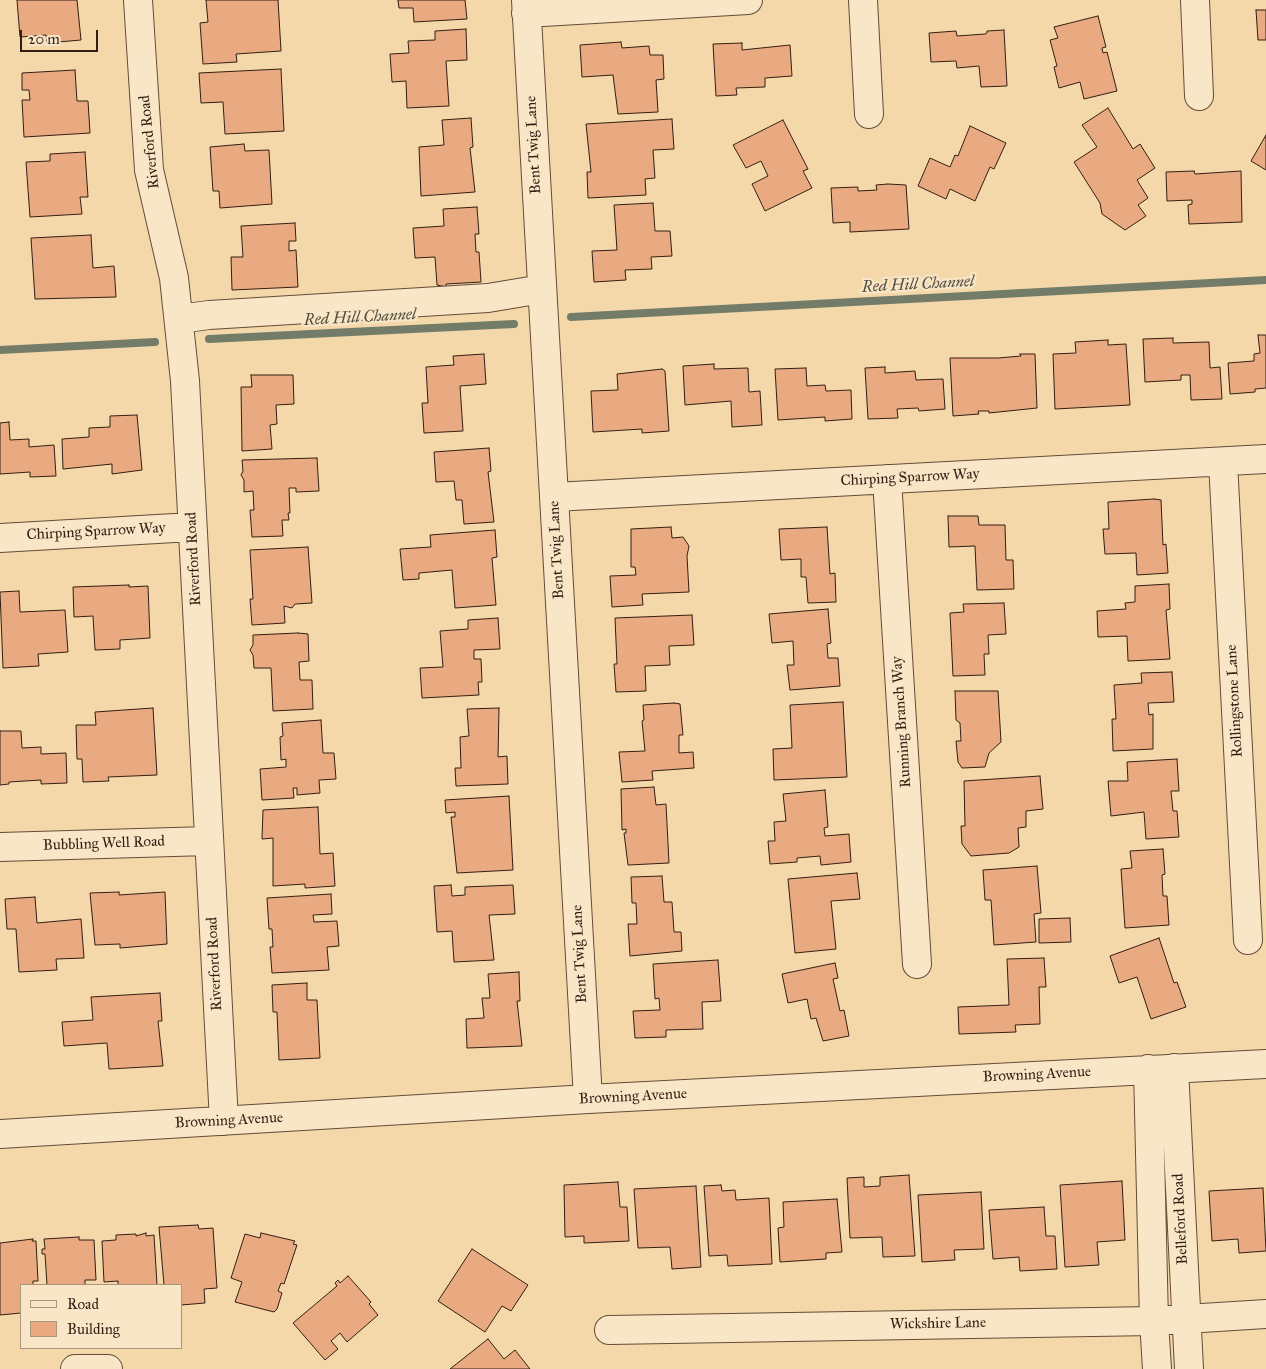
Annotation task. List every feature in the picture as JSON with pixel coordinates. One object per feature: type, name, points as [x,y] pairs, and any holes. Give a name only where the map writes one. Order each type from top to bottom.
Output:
[{"type":"street","name":"Riverford Road","points":[[138,0],[149,170],[174,278],[185,381],[224,1122]]},
{"type":"street","points":[[526,7],[748,0]]},
{"type":"street","points":[[863,0],[869,114]]},
{"type":"street","points":[[1194,0],[1199,96]]},
{"type":"street","name":"Bent Twig Lane","points":[[526,7],[588,1100]]},
{"type":"street","points":[[179,319],[208,315],[488,298],[542,288]]},
{"type":"street","name":"Chirping Sparrow Way","points":[[554,497],[1266,460]]},
{"type":"street","name":"Rollingstone Lane","points":[[1223,462],[1248,940]]},
{"type":"street","name":"Running Branch Way","points":[[887,480],[917,964]]},
{"type":"street","name":"Chirping Sparrow Way","points":[[0,538],[192,527]]},
{"type":"street","name":"Bubbling Well Road","points":[[0,848],[208,841]]},
{"type":"street","name":"Browning Avenue","points":[[0,1134],[1161,1068],[1266,1064]]},
{"type":"street","name":"Belleford Road","points":[[1161,1068],[1188,1369]]},
{"type":"street","name":"Belleford Road","points":[[1157,1369],[1154,1321],[1161,1068]]},
{"type":"street","name":"Wickshire Lane","points":[[609,1330],[1154,1321],[1266,1314]]},
{"type":"street","points":[[75,1369],[108,1369]]},
{"type":"building","points":[[17,0],[77,0],[81,40],[47,43],[46,35],[20,37]]},
{"type":"building","points":[[206,0],[278,0],[281,51],[236,54],[237,62],[203,64],[200,23],[208,22]]},
{"type":"building","points":[[398,0],[465,0],[467,19],[414,22],[413,8],[399,8]]},
{"type":"building","points":[[1256,10],[1266,10],[1266,40],[1258,40]]},
{"type":"building","points":[[1098,16],[1106,47],[1102,48],[1103,53],[1107,52],[1117,91],[1084,99],[1080,82],[1059,88],[1054,67],[1057,66],[1050,40],[1058,38],[1054,27]]},
{"type":"building","points":[[466,29],[467,60],[446,61],[449,106],[407,108],[406,81],[392,82],[390,54],[409,53],[408,41],[435,40],[435,31]]},
{"type":"building","points":[[1004,30],[1007,86],[981,87],[979,66],[957,68],[956,61],[931,62],[929,33],[956,31],[957,36],[985,34],[987,31]]},
{"type":"building","points":[[621,42],[622,48],[649,46],[650,55],[663,55],[664,79],[656,80],[658,112],[618,114],[613,75],[582,77],[580,45]]},
{"type":"building","points":[[742,43],[742,50],[790,45],[792,76],[765,78],[765,87],[736,88],[737,95],[716,96],[713,44]]},
{"type":"building","points":[[281,69],[284,131],[225,134],[223,102],[201,103],[199,73]]},
{"type":"building","points":[[75,70],[77,101],[88,101],[90,133],[24,137],[22,100],[30,100],[29,90],[22,90],[22,73]]},
{"type":"building","points":[[1108,108],[1133,149],[1140,144],[1155,168],[1137,180],[1148,198],[1138,205],[1146,216],[1125,230],[1102,214],[1100,203],[1074,162],[1097,147],[1082,125]]},
{"type":"building","points":[[471,118],[473,147],[470,148],[475,192],[421,196],[419,147],[444,145],[442,120]]},
{"type":"building","points":[[672,119],[674,149],[653,150],[655,178],[645,179],[646,195],[588,198],[587,172],[591,172],[586,124]]},
{"type":"building","points":[[783,120],[808,169],[803,171],[812,188],[765,211],[752,184],[768,176],[761,161],[746,168],[733,145]]},
{"type":"building","points":[[970,126],[1006,143],[994,169],[990,167],[975,201],[950,189],[946,199],[918,186],[930,158],[950,167],[955,155],[958,156]]},
{"type":"building","points":[[1266,135],[1266,170],[1251,161]]},
{"type":"building","points":[[244,144],[245,151],[269,150],[272,204],[220,208],[219,191],[213,191],[210,147]]},
{"type":"building","points":[[85,152],[88,197],[80,197],[82,214],[30,217],[26,162],[50,161],[50,154]]},
{"type":"building","points":[[1194,171],[1195,174],[1241,171],[1242,222],[1189,224],[1188,205],[1192,204],[1192,200],[1167,201],[1166,172]]},
{"type":"building","points":[[876,185],[906,185],[909,229],[850,232],[850,222],[833,223],[831,188],[858,187],[858,191],[877,190]]},
{"type":"building","points":[[653,203],[655,231],[670,231],[672,256],[651,257],[652,269],[625,270],[626,280],[594,282],[592,251],[617,250],[614,205]]},
{"type":"building","points":[[477,207],[479,234],[475,234],[476,252],[479,252],[481,282],[446,284],[446,287],[437,285],[435,257],[415,258],[413,228],[444,226],[443,209]]},
{"type":"building","points":[[295,223],[296,241],[289,241],[289,251],[296,250],[298,287],[232,290],[231,257],[243,257],[241,226]]},
{"type":"building","points":[[91,235],[93,268],[114,266],[116,297],[35,299],[31,238]]},
{"type":"building","points":[[1258,335],[1266,335],[1266,388],[1255,389],[1255,392],[1230,394],[1228,363],[1254,361],[1254,354],[1260,353]]},
{"type":"building","points":[[1173,338],[1173,343],[1209,342],[1210,368],[1220,367],[1222,399],[1191,400],[1190,375],[1181,375],[1181,380],[1145,382],[1143,339]]},
{"type":"building","points":[[1108,340],[1108,345],[1126,344],[1130,405],[1055,409],[1053,354],[1076,353],[1075,342]]},
{"type":"building","points":[[484,354],[486,384],[460,386],[463,431],[424,433],[422,403],[428,403],[426,367],[454,365],[453,356]]},
{"type":"building","points":[[1020,354],[1035,354],[1037,408],[989,413],[989,411],[978,411],[979,414],[953,416],[950,358],[998,358],[1021,356]]},
{"type":"building","points":[[714,364],[714,369],[748,368],[749,392],[760,391],[762,425],[732,427],[731,401],[685,405],[683,366]]},
{"type":"building","points":[[885,367],[885,373],[915,371],[916,380],[943,379],[945,409],[919,411],[918,408],[897,409],[898,418],[868,419],[865,368]]},
{"type":"building","points":[[806,368],[807,386],[825,385],[826,391],[851,390],[852,419],[825,421],[825,417],[778,420],[775,369]]},
{"type":"building","points":[[662,369],[665,371],[669,431],[642,433],[642,429],[593,432],[591,391],[618,390],[617,374]]},
{"type":"building","points":[[251,375],[293,375],[294,404],[276,405],[277,424],[270,425],[272,449],[242,451],[241,387],[252,387]]},
{"type":"building","points":[[137,415],[142,470],[112,474],[112,464],[63,469],[62,439],[89,437],[89,428],[110,427],[110,416]]},
{"type":"building","points":[[9,422],[10,440],[29,439],[29,447],[54,445],[56,476],[30,477],[30,472],[0,474],[0,423]]},
{"type":"building","points":[[489,448],[491,471],[488,472],[494,522],[464,524],[462,500],[456,500],[454,481],[436,482],[434,452]]},
{"type":"building","points":[[317,458],[319,491],[296,492],[296,488],[289,488],[290,513],[288,513],[289,520],[282,520],[283,536],[252,537],[250,510],[254,510],[253,491],[244,492],[244,480],[241,475],[243,471],[242,460]]},
{"type":"building","points":[[1161,500],[1163,545],[1166,544],[1168,573],[1137,575],[1136,553],[1105,554],[1103,529],[1109,529],[1108,502]]},
{"type":"building","points":[[948,516],[978,516],[979,525],[1005,525],[1006,560],[1013,560],[1014,589],[977,590],[975,546],[949,547]]},
{"type":"building","points":[[671,527],[672,538],[683,537],[689,546],[687,556],[689,592],[642,594],[643,605],[612,607],[610,576],[636,575],[635,567],[631,567],[631,529]]},
{"type":"building","points":[[827,527],[830,574],[835,573],[836,602],[808,603],[806,577],[801,577],[801,559],[781,560],[779,529]]},
{"type":"building","points":[[495,530],[497,557],[492,558],[496,605],[455,608],[452,570],[419,573],[419,579],[403,580],[400,549],[431,547],[430,535]]},
{"type":"building","points":[[308,547],[312,603],[295,604],[292,608],[284,606],[285,623],[252,625],[250,599],[253,599],[250,550]]},
{"type":"building","points":[[1169,584],[1170,609],[1166,610],[1170,659],[1128,661],[1127,636],[1098,637],[1097,611],[1126,609],[1125,603],[1135,602],[1135,586]]},
{"type":"building","points":[[129,585],[129,587],[148,586],[150,638],[120,640],[120,649],[95,650],[93,616],[74,617],[73,587]]},
{"type":"building","points":[[19,591],[20,612],[65,610],[68,652],[38,654],[39,666],[3,668],[0,592]]},
{"type":"building","points":[[1004,603],[1006,634],[988,635],[989,654],[984,654],[985,675],[953,676],[950,613],[964,612],[963,604]]},
{"type":"building","points":[[828,609],[831,643],[827,644],[828,658],[838,658],[840,686],[790,690],[787,665],[794,665],[793,641],[772,643],[769,614]]},
{"type":"building","points":[[692,615],[694,645],[669,646],[670,665],[645,666],[646,691],[616,692],[614,664],[617,664],[615,618]]},
{"type":"building","points":[[498,618],[500,649],[474,650],[474,659],[481,659],[482,682],[478,682],[479,695],[422,698],[420,668],[443,667],[440,631],[468,629],[468,620]]},
{"type":"building","points":[[308,634],[309,661],[299,662],[300,680],[312,680],[313,709],[273,711],[271,668],[254,668],[253,655],[250,650],[253,645],[253,635]]},
{"type":"building","points":[[1172,672],[1174,702],[1148,703],[1149,715],[1153,714],[1153,749],[1113,751],[1112,719],[1116,719],[1114,685],[1142,683],[1141,673]]},
{"type":"building","points":[[955,691],[998,691],[1001,742],[989,753],[985,767],[962,768],[958,762],[956,741],[961,741],[960,723],[956,720]]},
{"type":"building","points":[[843,702],[847,777],[774,780],[773,749],[792,748],[790,705]]},
{"type":"building","points":[[680,704],[683,735],[679,735],[679,753],[693,752],[694,768],[652,771],[653,780],[622,782],[619,752],[645,751],[642,721],[644,720],[643,705]]},
{"type":"building","points":[[153,708],[157,775],[108,777],[109,781],[83,782],[82,759],[77,759],[76,725],[96,725],[95,712]]},
{"type":"building","points":[[499,708],[498,757],[507,756],[508,784],[456,786],[455,768],[461,768],[460,737],[469,736],[467,709]]},
{"type":"building","points":[[321,720],[323,753],[334,753],[336,779],[319,780],[320,793],[297,795],[297,788],[293,788],[294,798],[262,800],[260,769],[286,767],[286,759],[281,760],[280,737],[283,736],[282,723]]},
{"type":"building","points":[[0,731],[21,731],[22,748],[41,747],[41,754],[66,753],[67,783],[41,784],[41,780],[9,782],[9,784],[0,785]]},
{"type":"building","points":[[1177,759],[1179,791],[1171,791],[1173,811],[1177,811],[1179,837],[1146,839],[1144,812],[1111,816],[1108,781],[1128,781],[1127,762]]},
{"type":"building","points":[[1040,776],[1043,809],[1026,811],[1026,827],[1018,828],[1019,847],[1009,853],[971,856],[962,844],[961,826],[965,826],[964,781]]},
{"type":"building","points":[[654,787],[656,805],[666,804],[669,863],[628,865],[624,833],[626,833],[626,829],[622,830],[621,789]]},
{"type":"building","points":[[825,790],[828,827],[824,828],[825,836],[849,834],[851,862],[821,865],[820,856],[797,858],[797,862],[770,864],[768,841],[775,841],[774,822],[786,821],[783,794]]},
{"type":"building","points":[[509,796],[513,870],[457,873],[451,817],[455,817],[455,812],[446,813],[445,800]]},
{"type":"building","points":[[318,807],[320,854],[333,853],[335,886],[305,888],[305,884],[273,886],[273,838],[262,839],[263,810]]},
{"type":"building","points":[[1163,849],[1165,874],[1162,875],[1163,896],[1167,896],[1169,925],[1125,928],[1121,869],[1132,868],[1130,851]]},
{"type":"building","points":[[1037,866],[1041,913],[1034,914],[1036,942],[994,945],[991,900],[985,900],[983,870]]},
{"type":"building","points":[[857,873],[860,899],[831,901],[836,949],[795,953],[788,879]]},
{"type":"building","points":[[662,876],[664,902],[672,902],[674,932],[681,932],[682,951],[630,956],[628,924],[637,924],[636,903],[632,903],[631,877]]},
{"type":"building","points":[[451,885],[452,896],[465,895],[465,887],[513,885],[515,914],[489,915],[494,960],[454,962],[452,931],[437,932],[434,886]]},
{"type":"building","points":[[119,892],[119,895],[165,892],[167,944],[120,948],[120,944],[95,945],[90,893]]},
{"type":"building","points":[[331,894],[332,914],[313,915],[314,922],[337,921],[339,946],[327,947],[329,970],[272,973],[270,947],[273,947],[272,929],[269,929],[267,898]]},
{"type":"building","points":[[35,897],[37,923],[81,919],[84,958],[56,959],[57,970],[19,972],[16,929],[7,929],[5,899]]},
{"type":"building","points":[[1070,918],[1071,942],[1039,943],[1039,919]]},
{"type":"building","points":[[1159,938],[1174,983],[1177,982],[1186,1007],[1151,1019],[1137,977],[1119,983],[1110,956]]},
{"type":"building","points":[[1044,958],[1046,987],[1039,987],[1040,1024],[1015,1025],[1016,1032],[959,1034],[958,1007],[1009,1005],[1007,959]]},
{"type":"building","points":[[718,960],[721,1001],[702,1002],[703,1029],[666,1030],[666,1037],[635,1038],[633,1011],[660,1010],[659,998],[655,999],[653,964]]},
{"type":"building","points":[[835,963],[838,978],[833,979],[840,1011],[844,1010],[849,1036],[823,1041],[816,1018],[811,1019],[807,999],[788,1003],[782,974]]},
{"type":"building","points":[[519,972],[520,1001],[517,1001],[522,1046],[467,1048],[466,1019],[484,1018],[482,998],[490,998],[488,974]]},
{"type":"building","points":[[307,983],[307,1000],[317,1000],[320,1058],[279,1060],[277,1012],[273,1012],[272,985]]},
{"type":"building","points":[[160,993],[162,1021],[158,1021],[163,1066],[109,1069],[107,1043],[64,1046],[62,1022],[93,1020],[91,997]]},
{"type":"building","points":[[909,1175],[915,1256],[883,1257],[882,1237],[850,1238],[847,1178],[864,1177],[864,1187],[880,1186],[880,1177]]},
{"type":"building","points":[[1122,1181],[1125,1240],[1097,1242],[1099,1265],[1065,1267],[1060,1185]]},
{"type":"building","points":[[618,1182],[620,1207],[627,1207],[629,1241],[584,1243],[584,1236],[565,1237],[564,1185]]},
{"type":"building","points":[[721,1185],[722,1191],[735,1190],[736,1200],[769,1198],[772,1264],[728,1266],[727,1255],[709,1256],[704,1186]]},
{"type":"building","points":[[696,1186],[701,1267],[672,1269],[670,1247],[638,1248],[634,1189]]},
{"type":"building","points":[[1263,1188],[1266,1251],[1239,1253],[1238,1239],[1212,1241],[1209,1191]]},
{"type":"building","points":[[981,1192],[984,1249],[954,1250],[955,1260],[922,1262],[918,1195]]},
{"type":"building","points":[[837,1199],[842,1252],[826,1253],[826,1259],[780,1262],[778,1228],[784,1227],[783,1202]]},
{"type":"building","points":[[1044,1207],[1046,1236],[1055,1236],[1057,1269],[1020,1271],[1019,1257],[993,1259],[989,1210]]},
{"type":"building","points":[[198,1225],[199,1229],[213,1228],[217,1288],[204,1289],[205,1303],[182,1305],[182,1284],[164,1284],[159,1227]]},
{"type":"building","points":[[146,1233],[146,1236],[154,1235],[157,1284],[118,1284],[118,1281],[104,1282],[102,1241],[116,1240],[116,1235],[136,1234],[136,1236]]},
{"type":"building","points":[[261,1233],[295,1241],[293,1244],[297,1245],[284,1284],[281,1283],[278,1291],[282,1293],[277,1309],[274,1312],[235,1302],[242,1282],[231,1278],[245,1234],[260,1238]]},
{"type":"building","points":[[79,1237],[79,1240],[94,1240],[96,1280],[85,1280],[85,1284],[47,1284],[45,1254],[42,1254],[42,1249],[45,1249],[44,1239]]},
{"type":"building","points":[[33,1239],[32,1241],[36,1241],[38,1281],[33,1281],[33,1284],[20,1284],[20,1313],[0,1315],[0,1243]]},
{"type":"building","points":[[472,1249],[528,1285],[511,1311],[502,1306],[485,1332],[438,1301]]},
{"type":"building","points":[[348,1276],[371,1302],[369,1304],[378,1315],[347,1342],[340,1333],[331,1341],[338,1349],[325,1360],[293,1323],[337,1286],[335,1283],[338,1280],[340,1283]]},
{"type":"building","points":[[488,1339],[504,1359],[515,1350],[530,1369],[450,1369]]},
{"type":"waterway","name":"Red Hill Channel","points":[[571,317],[1266,280]]},
{"type":"waterway","name":"Red Hill Channel","points":[[209,339],[514,324]]},
{"type":"waterway","name":"Red Hill Channel","points":[[0,350],[155,342]]}]
